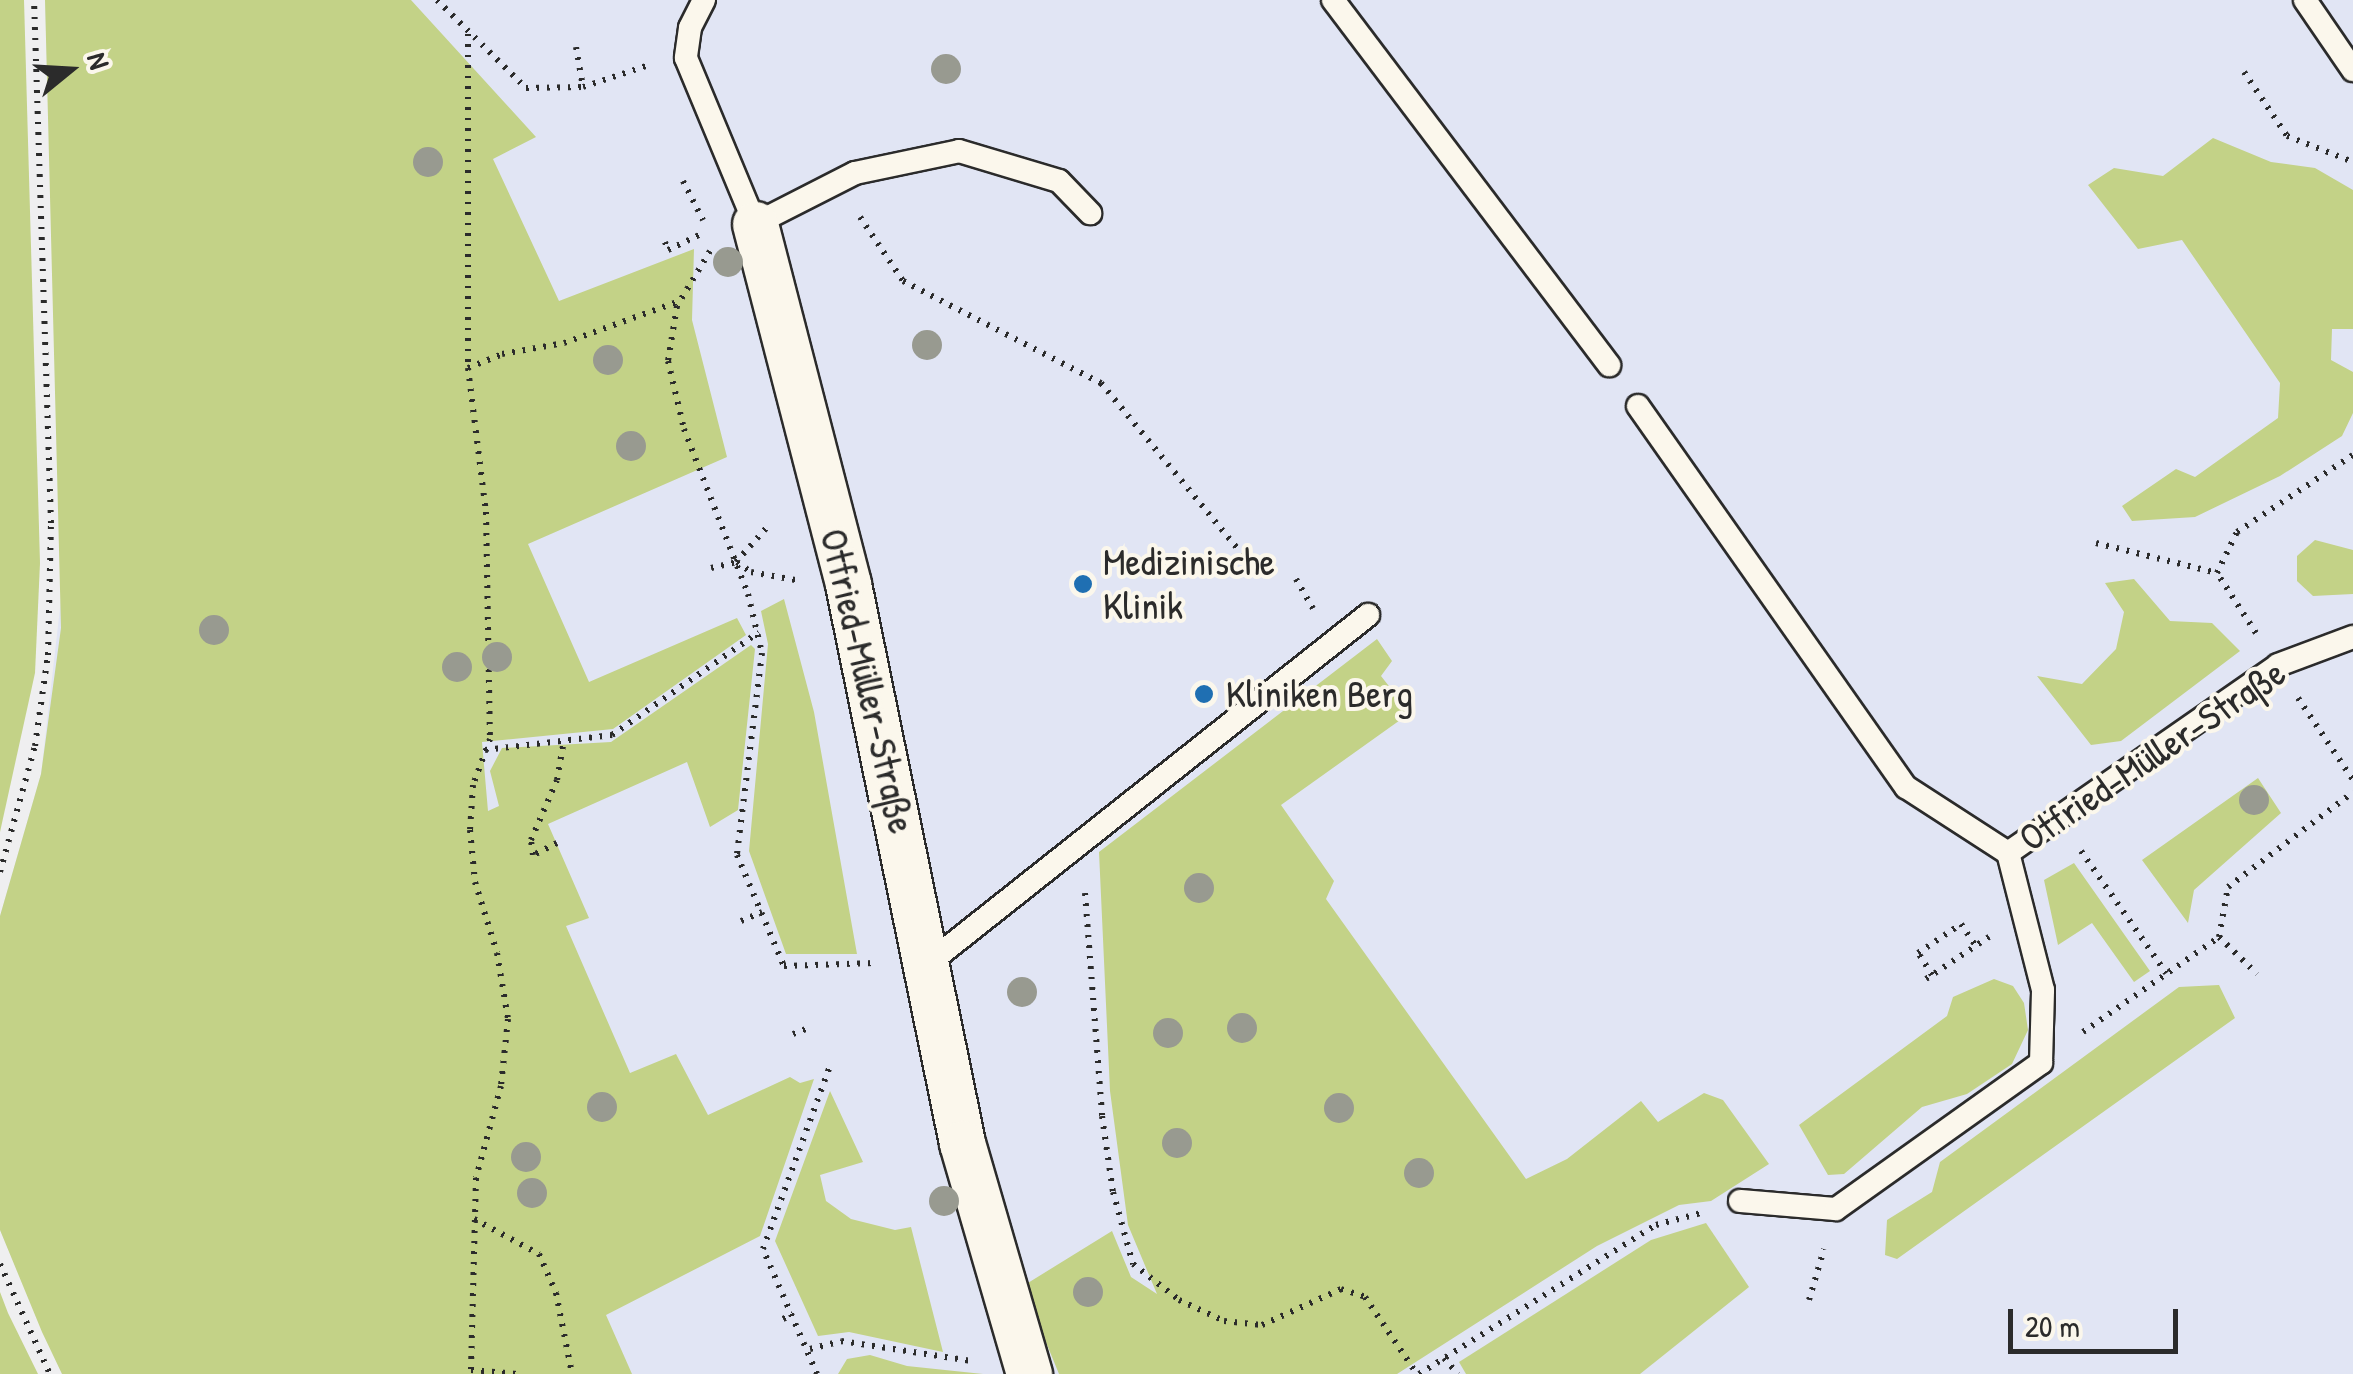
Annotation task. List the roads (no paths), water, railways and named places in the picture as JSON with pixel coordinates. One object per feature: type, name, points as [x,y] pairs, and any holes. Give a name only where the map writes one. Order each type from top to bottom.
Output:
[{"type":"street","name":"Otfried-Müller-Straße","points":[[755,224],[848,584],[930,962],[962,1143],[1026,1367]]},
{"type":"lane","name":"Otfried-Müller-Straße","points":[[704,0],[690,28],[686,58],[755,224]]},
{"type":"lane","points":[[1333,0],[1610,366]]},
{"type":"lane","points":[[2305,0],[2353,70]]},
{"type":"lane","points":[[755,224],[882,164],[959,151],[1059,181],[1090,213]]},
{"type":"lane","name":"Otfried-Müller-Straße","points":[[1638,406],[1906,787],[2008,853],[2044,990],[2041,1063],[1836,1209],[1740,1200]]},
{"type":"lane","points":[[930,962],[1081,836],[1368,615]]},
{"type":"lane","name":"Otfried-Müller-Straße","points":[[2008,853],[2060,822],[2278,666],[2353,637]]},
{"type":"place","name":"Medizinische Klinik","points":[[1083,584]]},
{"type":"place","name":"Kliniken Berg","points":[[1204,694]]}]
